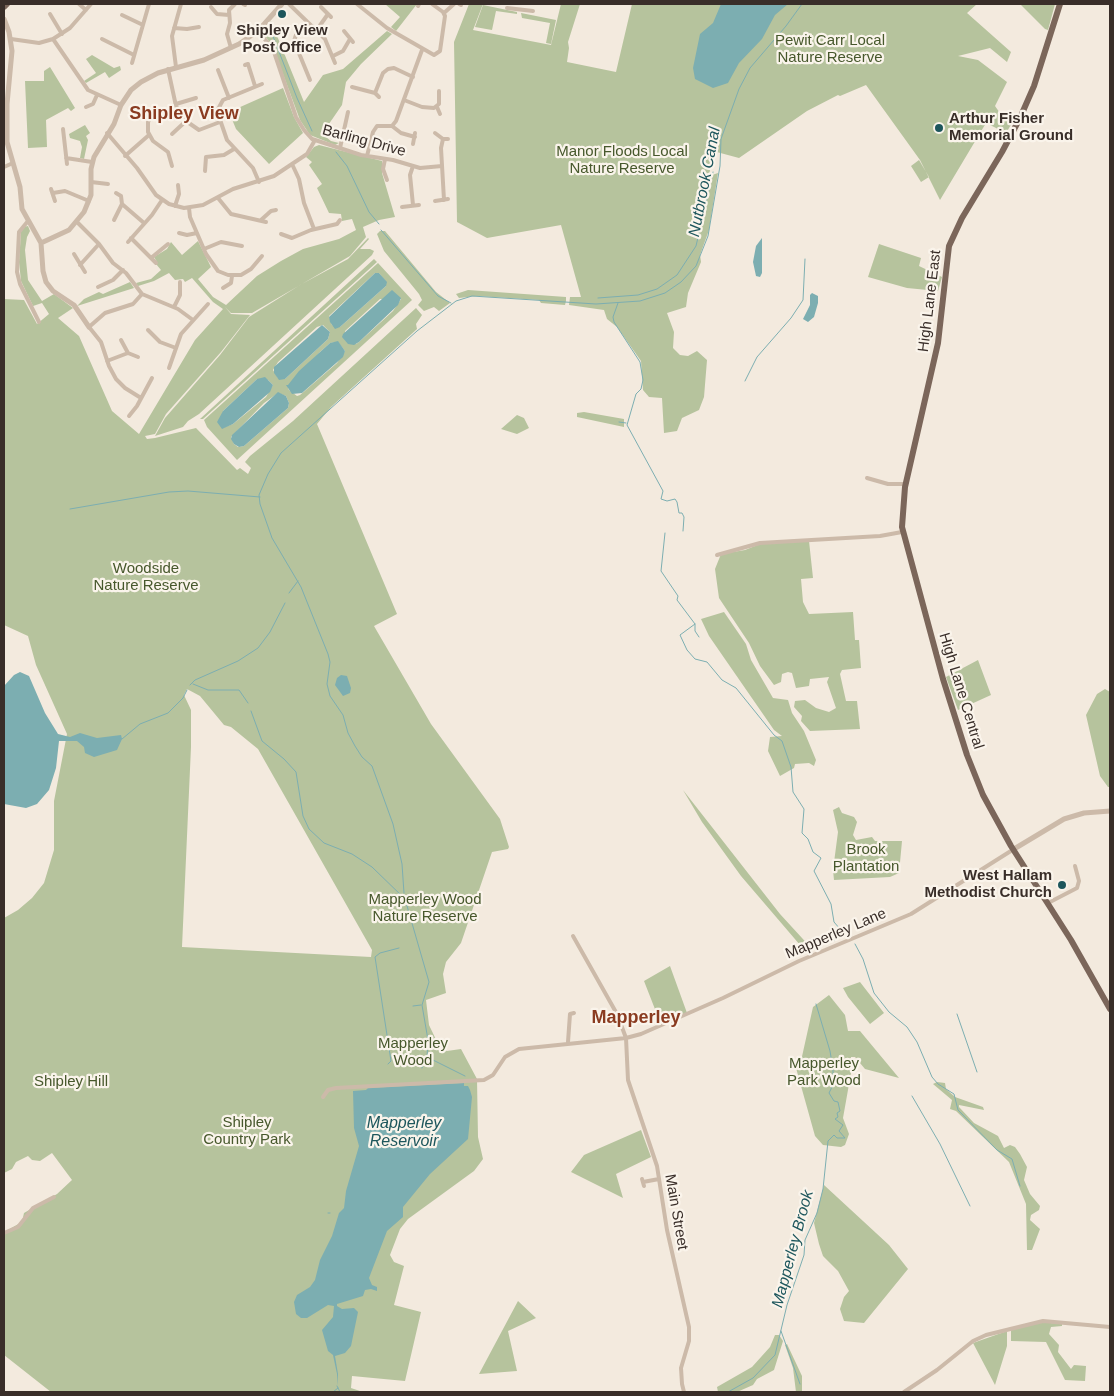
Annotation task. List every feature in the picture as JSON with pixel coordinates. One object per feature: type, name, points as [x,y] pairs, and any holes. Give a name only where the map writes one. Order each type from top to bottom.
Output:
[{"type":"main road","points":[[4,7],[7,4]]},
{"type":"main road","name":"High Lane East","points":[[902,532],[902,511],[906,484],[938,345],[949,246],[962,218],[999,157],[1022,113],[1060,4]]},
{"type":"main road","name":"High Lane Central","points":[[902,532],[942,679],[967,756],[983,795],[1110,1009]]},
{"type":"street","points":[[79,4],[86,10]]},
{"type":"street","points":[[11,39],[39,43],[53,39],[62,34],[91,4]]},
{"type":"street","points":[[132,63],[149,4]]},
{"type":"street","points":[[176,67],[172,40],[181,4]]},
{"type":"street","points":[[231,48],[227,34],[230,23],[230,9],[235,4]]},
{"type":"street","points":[[41,243],[63,235],[77,222],[89,202],[92,162],[114,124],[121,105],[138,84],[168,69],[194,63],[231,48],[258,31],[282,4]]},
{"type":"street","points":[[289,4],[326,41],[335,63]]},
{"type":"street","points":[[357,4],[381,23],[422,50],[433,55],[439,52],[441,33],[445,21],[444,13],[432,4]]},
{"type":"street","points":[[444,13],[454,4]]},
{"type":"street","points":[[519,9],[520,4]]},
{"type":"street","points":[[316,30],[330,15],[322,7]]},
{"type":"street","points":[[507,8],[533,11]]},
{"type":"street","points":[[211,10],[217,14],[229,15]]},
{"type":"street","points":[[122,15],[128,16],[143,25]]},
{"type":"street","points":[[49,17],[62,34]]},
{"type":"street","points":[[4,19],[11,39],[6,118],[8,146],[20,187],[22,209],[41,243],[43,271],[48,284],[74,305],[101,342],[107,361],[118,382],[142,398]]},
{"type":"street","points":[[306,23],[296,35],[294,41],[310,72],[310,80]]},
{"type":"street","points":[[174,28],[194,30],[199,27]]},
{"type":"street","name":"Barling Drive","points":[[258,31],[273,49],[298,122],[306,134],[315,140],[367,156],[420,168],[442,166]]},
{"type":"street","points":[[333,56],[343,51],[352,41],[344,31]]},
{"type":"street","points":[[53,39],[83,84],[97,95],[121,105]]},
{"type":"street","points":[[102,40],[107,45],[134,55]]},
{"type":"street","points":[[392,126],[404,100],[422,50]]},
{"type":"street","points":[[245,65],[248,64],[255,86]]},
{"type":"street","points":[[382,66],[385,70]]},
{"type":"street","points":[[385,70],[394,68],[413,77]]},
{"type":"street","points":[[168,69],[176,104],[186,121],[202,130],[220,122]]},
{"type":"street","points":[[218,70],[218,76],[229,98]]},
{"type":"street","points":[[374,93],[385,70]]},
{"type":"street","points":[[259,182],[254,169],[227,140],[217,113],[218,106],[229,98],[262,84]]},
{"type":"street","points":[[352,87],[360,92],[374,93],[379,97]]},
{"type":"street","points":[[437,107],[440,103],[439,91]]},
{"type":"street","points":[[89,108],[97,95]]},
{"type":"street","points":[[176,104],[194,97]]},
{"type":"street","points":[[404,100],[425,108],[437,107]]},
{"type":"street","points":[[437,107],[440,114]]},
{"type":"street","points":[[156,109],[148,116],[149,135],[172,155],[172,166]]},
{"type":"street","points":[[340,148],[348,112]]},
{"type":"street","points":[[175,134],[186,121]]},
{"type":"street","points":[[367,156],[374,130],[380,126],[392,126],[401,133],[415,135],[413,144]]},
{"type":"street","points":[[63,129],[67,136],[66,161],[92,162]]},
{"type":"street","points":[[435,133],[446,139],[442,166],[446,200],[435,201]]},
{"type":"street","points":[[107,134],[137,168],[152,191],[162,200],[175,206],[189,208],[205,204],[233,189],[274,176],[307,154],[315,140]]},
{"type":"street","points":[[125,156],[149,135]]},
{"type":"street","points":[[205,158],[224,155],[234,149]]},
{"type":"street","points":[[201,153],[205,158],[205,171]]},
{"type":"street","points":[[385,159],[383,169],[387,180]]},
{"type":"street","points":[[4,167],[13,163]]},
{"type":"street","points":[[292,164],[299,179],[302,197],[314,229]]},
{"type":"street","points":[[413,166],[410,175],[413,205]]},
{"type":"street","points":[[91,182],[108,184]]},
{"type":"street","points":[[175,206],[179,194],[178,185]]},
{"type":"street","points":[[55,201],[52,191],[65,191],[89,202]]},
{"type":"street","points":[[116,193],[120,196],[122,204],[144,223]]},
{"type":"street","points":[[302,197],[308,196]]},
{"type":"street","points":[[218,198],[231,214],[266,222]]},
{"type":"street","points":[[128,242],[162,200]]},
{"type":"street","points":[[114,220],[122,204]]},
{"type":"street","points":[[402,207],[419,205]]},
{"type":"street","points":[[189,208],[190,217],[204,249],[213,266],[220,272],[232,276],[247,272],[262,256]]},
{"type":"street","points":[[261,220],[271,211],[276,210]]},
{"type":"street","points":[[281,234],[291,240],[314,229],[337,224],[340,220]]},
{"type":"street","points":[[28,221],[19,232],[17,272],[20,284],[39,322]]},
{"type":"street","points":[[77,222],[99,244],[113,263],[123,270],[142,294],[151,300],[174,307],[193,320]]},
{"type":"street","points":[[179,234],[187,235],[198,232]]},
{"type":"street","points":[[131,238],[156,263]]},
{"type":"street","points":[[204,249],[221,242],[233,246],[242,246]]},
{"type":"street","points":[[80,265],[99,244]]},
{"type":"street","points":[[151,258],[166,246]]},
{"type":"street","points":[[74,254],[85,272]]},
{"type":"street","points":[[98,287],[113,280],[123,270]]},
{"type":"street","points":[[223,288],[231,283],[232,276]]},
{"type":"street","points":[[174,307],[180,296],[180,282]]},
{"type":"street","points":[[89,326],[105,313],[133,304],[142,294]]},
{"type":"street","points":[[169,368],[174,363],[176,348],[181,334],[205,310],[208,304]]},
{"type":"street","points":[[149,330],[160,342],[176,348]]},
{"type":"street","points":[[121,340],[128,353]]},
{"type":"street","points":[[107,361],[128,353],[138,356]]},
{"type":"street","points":[[129,416],[132,409],[149,387],[152,378]]},
{"type":"street","points":[[866,478],[888,484],[906,484]]},
{"type":"street","points":[[717,556],[760,542],[880,536],[902,532]]},
{"type":"street","points":[[1014,849],[1065,819],[1087,813],[1110,811]]},
{"type":"street","name":"Mapperley Lane","points":[[323,1097],[328,1090],[336,1088],[484,1080],[493,1075],[511,1052],[528,1047],[568,1042],[626,1038],[660,1026],[799,961],[911,914],[1014,849]]},
{"type":"street","points":[[1048,903],[1076,889],[1079,884],[1075,866]]},
{"type":"street","name":"Main Street","points":[[573,936],[609,1000],[626,1038],[630,1086],[654,1157],[668,1236],[689,1327],[689,1340],[682,1368],[684,1392]]},
{"type":"street","points":[[568,1042],[570,1014],[574,1013]]},
{"type":"street","points":[[643,1182],[659,1178]]},
{"type":"street","points":[[4,1233],[18,1227],[34,1208],[54,1197]]},
{"type":"street","points":[[904,1392],[937,1370],[973,1341],[1003,1331],[1047,1321],[1110,1327]]},
{"type":"green space","points":[[385,4],[417,4],[396,31],[391,27],[400,17]]},
{"type":"green space","points":[[469,4],[483,4],[473,30],[551,45],[561,4],[580,4],[568,42],[567,62],[616,72],[632,4],[977,4],[967,13],[1011,52],[1007,62],[990,48],[958,56],[978,60],[1007,82],[995,106],[1002,116],[1012,123],[1006,133],[986,123],[940,200],[920,160],[866,85],[840,96],[838,95],[807,111],[739,158],[713,151],[709,176],[718,173],[709,230],[700,255],[701,262],[688,293],[686,307],[667,313],[674,332],[673,348],[680,355],[688,356],[697,351],[707,360],[704,397],[699,410],[682,418],[677,431],[664,433],[662,398],[649,397],[643,390],[641,361],[617,327],[607,319],[604,310],[569,305],[570,297],[581,297],[561,225],[487,238],[457,222],[454,42]]},
{"type":"green space","points":[[1020,4],[1055,4],[1048,30],[1045,29]]},
{"type":"green space","points":[[483,5],[517,12],[517,14],[496,11],[492,30],[475,27]]},
{"type":"green space","points":[[521,13],[556,20],[551,44],[546,43],[550,23],[522,18]]},
{"type":"green space","points":[[271,21],[304,102],[323,75],[343,69],[387,31],[392,34],[361,64],[346,82],[342,105],[322,134],[331,141],[339,143],[335,145],[310,135],[300,120],[273,47],[263,33]]},
{"type":"green space","points":[[92,55],[114,68],[120,66],[121,70],[109,78],[105,72],[86,83],[84,81],[96,73],[86,59]]},
{"type":"green space","points":[[50,67],[75,108],[71,111],[68,108],[46,120],[47,147],[28,148],[25,81],[44,81],[44,71]]},
{"type":"green space","points":[[283,88],[294,117],[303,133],[269,164],[236,129],[229,112]]},
{"type":"green space","points":[[85,125],[90,133],[86,136],[88,140],[84,159],[80,158],[82,147],[80,141],[70,138],[69,134]]},
{"type":"green space","points":[[319,145],[382,161],[382,173],[395,217],[379,220],[363,227],[366,237],[350,256],[252,313],[231,313],[225,307],[231,314],[250,315],[221,352],[166,414],[155,434],[145,436],[147,439],[155,438],[196,428],[237,470],[240,468],[248,474],[251,468],[245,462],[250,456],[293,421],[416,308],[422,315],[416,324],[417,329],[331,407],[317,424],[397,614],[374,626],[431,724],[500,819],[509,847],[508,849],[492,852],[461,943],[446,962],[443,974],[446,993],[426,1000],[429,1025],[440,1048],[447,1051],[461,1049],[477,1079],[478,1137],[483,1159],[474,1171],[408,1219],[400,1229],[390,1255],[394,1262],[404,1266],[394,1305],[421,1312],[405,1381],[352,1376],[351,1388],[363,1392],[51,1392],[4,1355],[4,1232],[22,1222],[24,1213],[57,1194],[72,1180],[52,1153],[40,1161],[32,1160],[28,1156],[16,1162],[12,1169],[4,1173],[4,918],[18,910],[32,898],[44,883],[54,850],[54,801],[67,734],[36,665],[28,636],[4,625],[4,299],[24,300],[37,324],[49,314],[42,303],[33,306],[21,281],[19,262],[21,232],[23,227],[28,226],[30,231],[25,250],[28,280],[42,301],[54,294],[73,308],[58,318],[79,336],[112,411],[139,434],[195,340],[223,309],[213,302],[192,278],[185,282],[183,279],[175,280],[169,273],[154,281],[138,286],[136,283],[151,279],[161,270],[156,264],[157,262],[154,257],[167,249],[171,242],[182,255],[198,241],[211,267],[198,279],[213,297],[226,305],[257,276],[281,261],[303,249],[339,239],[356,230],[352,219],[342,221],[341,214],[329,213],[317,188],[322,184],[309,165],[312,162],[306,157],[314,147]],"holes":[[[187,689],[200,696],[224,725],[231,727],[258,749],[372,950],[371,957],[182,947],[191,747],[191,710],[184,695]]]},
{"type":"green space","points":[[919,160],[929,177],[921,182],[911,166]]},
{"type":"green space","points":[[380,231],[385,231],[436,292],[450,303],[439,311],[434,307],[424,311],[418,305],[422,300],[419,294],[384,251],[377,234]]},
{"type":"green space","points":[[368,238],[360,249],[374,251],[372,255],[199,414],[188,421],[183,427],[155,436],[165,418],[220,355],[249,317],[300,285],[348,259]]},
{"type":"green space","points":[[879,244],[921,258],[919,266],[942,277],[938,291],[907,288],[868,277]]},
{"type":"green space","points":[[374,259],[377,262],[203,419],[200,419]]},
{"type":"green space","points":[[378,263],[412,300],[237,460],[207,427],[204,420]],"holes":[[[375,273],[379,273],[386,282],[386,286],[340,327],[332,325],[329,316]],[[380,299],[401,299],[393,311],[359,342],[356,344],[345,340],[345,331]],[[323,325],[330,332],[328,339],[285,379],[278,378],[273,370],[278,362],[317,327]],[[338,342],[345,351],[337,363],[297,396],[288,388],[330,343]],[[257,379],[268,380],[273,385],[266,397],[233,424],[222,428],[223,411]],[[278,393],[286,396],[289,403],[288,408],[244,446],[238,447],[234,444],[231,437],[264,403]]]},
{"type":"green space","points":[[130,282],[134,288],[77,306],[84,299],[99,292],[103,294]]},
{"type":"green space","points":[[468,290],[566,297],[566,301],[565,305],[541,303],[539,300],[477,296],[459,298],[456,294]]},
{"type":"green space","points":[[584,412],[624,419],[624,427],[577,417],[577,413]]},
{"type":"green space","points":[[517,415],[524,418],[529,428],[517,434],[501,429]]},
{"type":"green space","points":[[809,541],[813,578],[801,579],[803,602],[809,614],[853,612],[855,640],[859,640],[861,668],[842,670],[840,674],[846,701],[857,701],[860,729],[810,731],[801,721],[802,716],[794,707],[795,701],[805,700],[816,708],[829,712],[836,708],[827,682],[829,677],[810,679],[809,686],[796,688],[792,673],[788,672],[782,674],[781,682],[774,685],[760,666],[749,643],[719,598],[715,569],[721,554],[745,550],[760,544]]},
{"type":"green space","points":[[724,612],[746,644],[751,660],[773,698],[788,700],[792,713],[804,731],[816,760],[814,766],[809,763],[795,764],[794,768],[780,776],[768,751],[770,737],[782,736],[774,730],[709,636],[701,619]]},
{"type":"green space","points":[[978,660],[991,695],[958,710],[946,677]]},
{"type":"green space","points":[[1105,689],[1110,692],[1110,787],[1100,776],[1086,715],[1097,694]]},
{"type":"green space","points":[[683,790],[780,914],[813,950],[811,952],[806,952],[741,876],[702,822]]},
{"type":"green space","name":"Brook Plantation","points":[[839,807],[842,813],[854,817],[857,822],[853,835],[856,840],[872,837],[875,841],[902,841],[899,873],[890,877],[834,880],[833,870],[838,832],[833,810]]},
{"type":"green space","points":[[670,966],[687,1013],[664,1023],[660,1022],[644,981]]},
{"type":"green space","points":[[860,982],[884,1013],[870,1024],[843,988]]},
{"type":"green space","name":"Mapperley Park Wood","points":[[829,995],[845,1015],[848,1031],[860,1031],[899,1078],[865,1069],[855,1057],[851,1057],[851,1073],[843,1118],[849,1134],[845,1145],[841,1147],[823,1145],[815,1136],[796,1068],[801,1061],[813,1007]]},
{"type":"green space","points":[[937,1082],[945,1083],[946,1089],[955,1097],[983,1107],[984,1110],[959,1105],[974,1123],[998,1136],[1004,1148],[1010,1145],[1015,1147],[1020,1154],[1027,1167],[1024,1180],[1030,1194],[1040,1206],[1039,1210],[1031,1215],[1030,1220],[1040,1229],[1032,1250],[1027,1250],[1026,1204],[1009,1162],[956,1111],[950,1109],[952,1100],[933,1084]]},
{"type":"green space","points":[[641,1130],[651,1157],[616,1174],[623,1198],[571,1172],[584,1155]]},
{"type":"green space","points":[[824,1185],[889,1245],[908,1269],[864,1323],[844,1321],[840,1309],[844,1297],[849,1291],[838,1271],[823,1256],[819,1244],[814,1223]]},
{"type":"green space","points":[[518,1301],[536,1318],[508,1331],[517,1371],[479,1374]]},
{"type":"green space","points":[[1039,1322],[1062,1324],[1062,1326],[1051,1327],[1049,1334],[1059,1345],[1058,1352],[1071,1369],[1074,1365],[1086,1366],[1085,1381],[1065,1380],[1046,1342],[1011,1341],[1011,1330]]},
{"type":"green space","points":[[1007,1331],[1007,1346],[995,1385],[973,1343]]},
{"type":"green space","points":[[775,1335],[779,1335],[783,1341],[774,1370],[757,1379],[753,1385],[737,1392],[718,1392],[717,1387],[752,1367],[770,1347]]},
{"type":"green space","points":[[787,1344],[802,1376],[802,1392],[796,1392],[793,1368],[785,1345]]},
{"type":"water","points":[[721,4],[788,4],[775,15],[762,39],[739,63],[728,83],[713,88],[695,79],[693,68],[700,34],[713,23]]},
{"type":"water","points":[[762,238],[762,273],[760,277],[756,276],[753,262],[756,246]]},
{"type":"water","points":[[375,273],[379,273],[387,282],[386,286],[340,327],[335,329],[329,317]]},
{"type":"water","points":[[392,290],[401,298],[398,305],[359,342],[354,345],[348,344],[342,337],[343,334]]},
{"type":"water","points":[[812,293],[818,296],[818,303],[814,317],[808,322],[803,319],[810,305],[810,295]]},
{"type":"water","points":[[322,325],[330,332],[328,339],[285,379],[279,380],[274,373],[274,367]]},
{"type":"water","points":[[338,341],[345,351],[343,357],[302,393],[292,394],[286,385],[330,343]]},
{"type":"water","points":[[265,377],[273,385],[270,392],[233,424],[222,429],[217,422],[223,411],[257,379]]},
{"type":"water","points":[[278,392],[286,396],[289,403],[288,408],[244,446],[239,447],[234,444],[231,439],[232,435]]},
{"type":"water","points":[[20,672],[29,676],[45,713],[58,734],[70,737],[80,733],[97,738],[121,735],[122,739],[117,750],[94,757],[85,753],[84,747],[77,741],[59,741],[56,768],[49,790],[37,804],[26,808],[4,804],[4,686],[14,675]]},
{"type":"water","points":[[341,675],[347,676],[351,688],[350,693],[343,696],[335,685],[337,678]]},
{"type":"water","name":"Mapperley Reservoir","points":[[464,1083],[464,1086],[468,1086],[472,1097],[468,1139],[430,1174],[403,1207],[403,1217],[387,1231],[369,1278],[372,1285],[377,1287],[377,1291],[365,1290],[363,1296],[337,1304],[342,1309],[354,1308],[358,1312],[351,1346],[345,1353],[335,1356],[338,1374],[337,1386],[337,1374],[333,1355],[328,1351],[322,1330],[333,1317],[334,1306],[328,1305],[307,1318],[301,1318],[296,1314],[294,1302],[297,1295],[310,1287],[315,1280],[320,1260],[332,1236],[339,1213],[344,1208],[346,1191],[359,1146],[354,1128],[353,1091],[366,1090],[368,1088]]},
{"type":"waterway","name":"Nutbrook Canal","points":[[404,893],[402,864],[393,824],[372,766],[362,757],[355,746],[348,733],[343,715],[330,696],[327,684],[330,662],[328,654],[301,587],[272,538],[260,504],[259,495],[268,474],[281,453],[417,331],[456,301],[472,296],[596,304],[640,301],[665,293],[681,282],[696,266],[708,236],[720,166],[721,139],[739,89],[750,68],[802,4]]},
{"type":"waterway","points":[[269,26],[312,131]]},
{"type":"waterway","points":[[336,152],[347,166],[369,212],[379,224]]},
{"type":"waterway","name":"Nutbrook Canal","points":[[598,298],[638,295],[657,289],[677,275],[696,246],[713,172]]},
{"type":"waterway","points":[[381,230],[438,296],[451,303]]},
{"type":"waterway","points":[[745,381],[757,357],[791,318],[803,300],[805,259]]},
{"type":"waterway","points":[[618,303],[613,317],[614,322],[640,362],[643,380],[641,389],[636,394],[627,425],[663,491],[661,499],[667,501],[675,499],[677,502],[679,513],[682,513],[684,517],[683,531]]},
{"type":"waterway","points":[[619,422],[626,423]]},
{"type":"waterway","points":[[70,509],[169,492],[188,491],[260,497]]},
{"type":"waterway","points":[[665,533],[661,571],[678,596],[677,600],[695,624],[695,631],[699,637]]},
{"type":"waterway","points":[[289,593],[298,581]]},
{"type":"waterway","points":[[190,685],[195,680],[238,661],[258,648],[270,632],[285,603]]},
{"type":"waterway","points":[[695,624],[680,635],[687,650],[695,659],[707,662],[722,680],[736,688],[774,735],[782,741],[791,767],[793,792],[804,809],[802,833],[808,839],[813,852],[821,858],[814,871],[831,904],[834,922],[840,929],[834,941]]},
{"type":"waterway","points":[[193,684],[208,690],[239,690],[248,703]]},
{"type":"waterway","points":[[122,739],[140,724],[168,713],[183,698],[187,690]]},
{"type":"waterway","points":[[251,711],[262,741],[284,759],[296,772],[303,816],[309,829],[324,843],[352,854],[372,867],[405,899]]},
{"type":"waterway","points":[[405,899],[429,982],[422,1005],[428,1040],[427,1057],[422,1068]]},
{"type":"waterway","points":[[855,944],[863,959],[874,993],[889,1012],[907,1027],[917,1042],[932,1077],[938,1084],[954,1094],[958,1110],[997,1150],[1012,1159],[1020,1186]]},
{"type":"waterway","points":[[388,1064],[391,1061],[375,957],[380,953],[399,948]]},
{"type":"waterway","name":"Mapperley Brook","points":[[728,1392],[753,1378],[775,1355],[787,1305],[804,1255],[805,1240],[817,1213],[823,1189],[828,1141],[834,1135],[837,1138],[845,1138],[839,1131],[843,1125],[835,1119],[840,1111],[838,1102],[834,1101],[829,1093],[836,1079],[833,1075],[833,1069],[828,1066],[831,1057],[830,1051],[816,1004]]},
{"type":"waterway","points":[[413,1006],[421,1005]]},
{"type":"waterway","points":[[957,1014],[977,1072]]},
{"type":"waterway","points":[[427,1057],[465,1076]]},
{"type":"waterway","points":[[912,1096],[940,1144],[970,1206]]},
{"type":"waterway","points":[[781,1331],[800,1384]]},
{"type":"waterway","points":[[337,1386],[340,1392]]},
{"type":"waterway","points":[[333,1392],[338,1388]]},
{"type":"place","name":"Shipley View Post Office","points":[[282,14]]},
{"type":"place","name":"Arthur Fisher Memorial Ground","points":[[939,128]]},
{"type":"place","name":"West Hallam Methodist Church","points":[[1062,885]]},
{"type":"district","name":"Shipley View","points":[[184,114]]},
{"type":"district","name":"Mapperley","points":[[636,1018]]},
{"type":"park label","name":"Pewit Carr Local Nature Reserve","points":[[830,50]]},
{"type":"park label","name":"Manor Floods Local Nature Reserve","points":[[622,160]]},
{"type":"park label","name":"Woodside Nature Reserve","points":[[146,578]]},
{"type":"park label","name":"Mapperley Wood Nature Reserve","points":[[425,908]]},
{"type":"park label","name":"Mapperley Wood","points":[[413,1052]]},
{"type":"park label","name":"Shipley Hill","points":[[71,1082]]},
{"type":"park label","name":"Shipley Country Park","points":[[247,1132]]}]
